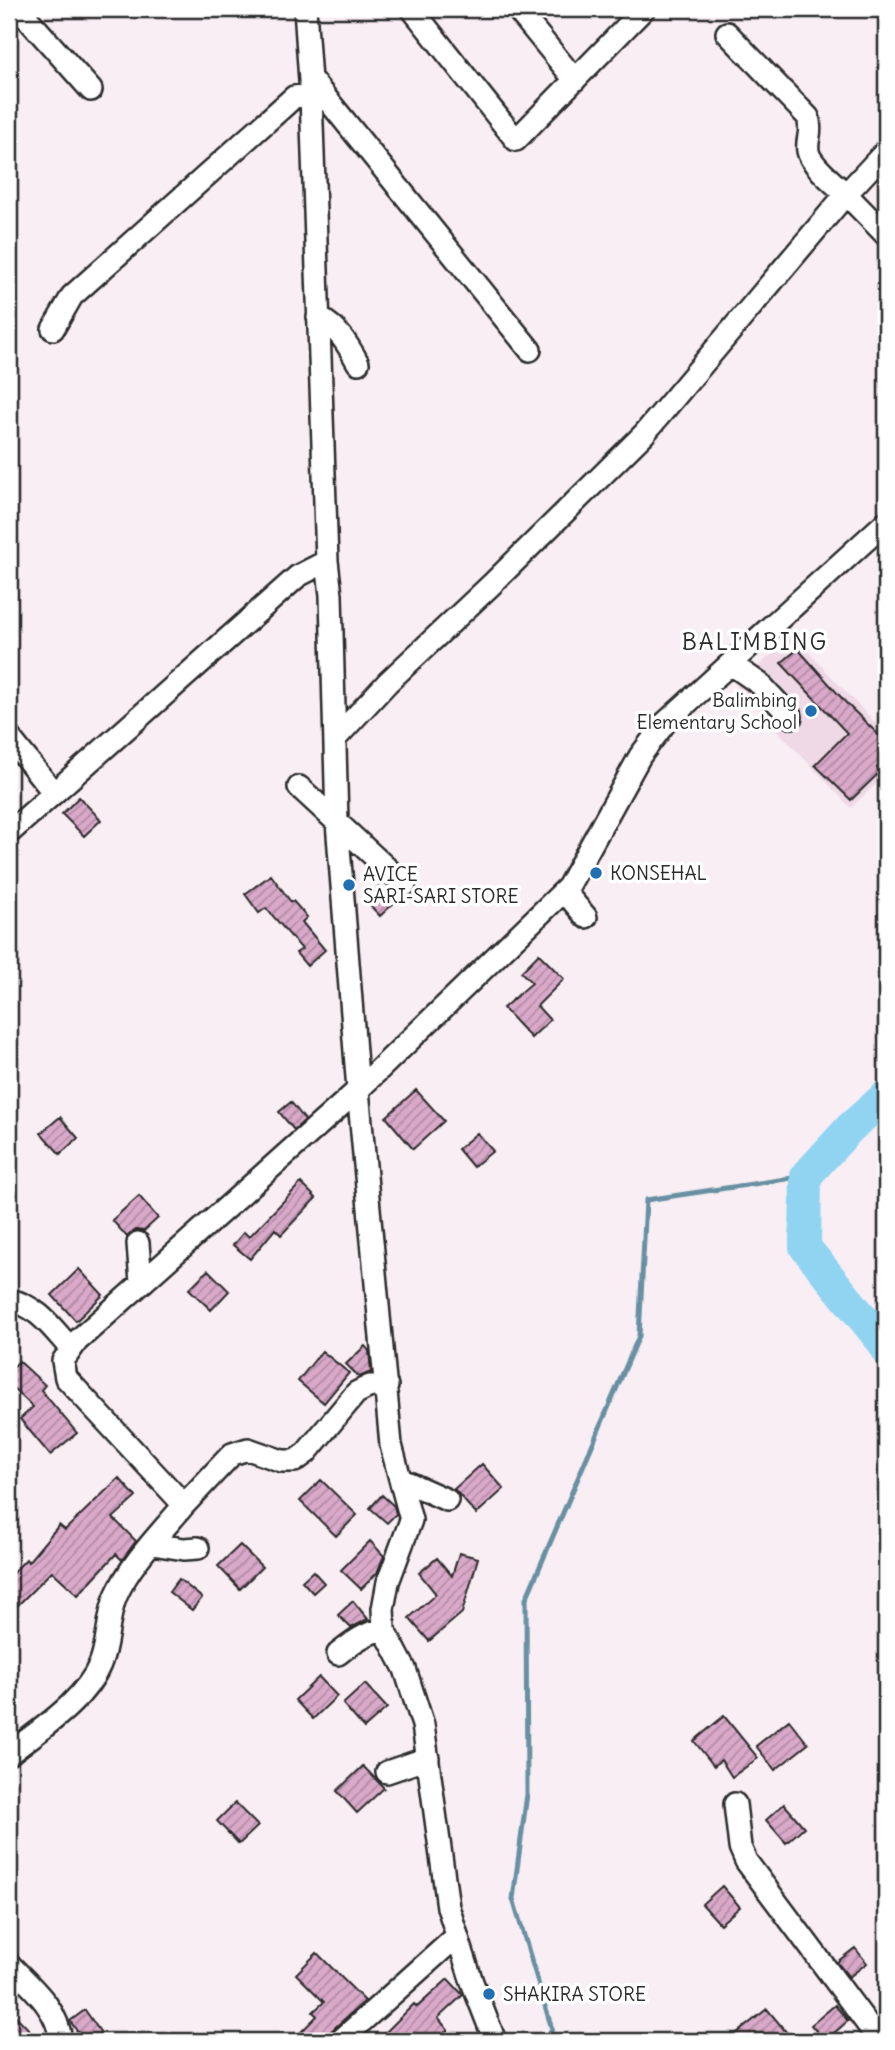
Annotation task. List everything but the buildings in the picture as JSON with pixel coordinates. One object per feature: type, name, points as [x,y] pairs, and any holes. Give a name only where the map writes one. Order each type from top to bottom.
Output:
[{"type":"street","points":[[19,9],[91,89]]},
{"type":"street","points":[[305,9],[327,561],[331,595],[337,822],[358,1090],[391,1446],[411,1520],[388,1582],[383,1608],[384,1629],[405,1669],[424,1725],[448,1907],[495,2041]]},
{"type":"street","points":[[412,9],[516,140],[575,80],[632,13]]},
{"type":"street","points":[[517,9],[575,80]]},
{"type":"street","points":[[727,33],[808,117],[811,129],[808,152],[814,163],[886,235]]},
{"type":"street","points":[[53,329],[72,296],[294,97],[310,87]]},
{"type":"street","points":[[310,87],[530,350]]},
{"type":"street","points":[[335,739],[388,682],[644,434],[886,150]]},
{"type":"street","points":[[318,317],[332,324],[358,363]]},
{"type":"street","points":[[184,1505],[66,1378],[64,1361],[77,1340],[358,1090],[564,891],[584,861],[640,756],[665,723],[886,522]]},
{"type":"street","points":[[9,833],[298,576],[327,561]]},
{"type":"street","points":[[731,664],[760,684],[791,717]]},
{"type":"street","points":[[9,737],[54,793]]},
{"type":"street","points":[[299,787],[405,884]]},
{"type":"street","points":[[564,891],[586,917]]},
{"type":"street","points":[[138,1242],[141,1283]]},
{"type":"street","points":[[9,1300],[23,1302],[38,1313],[71,1349]]},
{"type":"street","points":[[9,1754],[64,1710],[83,1690],[100,1664],[115,1597],[128,1573],[184,1505],[232,1454],[248,1449],[282,1461],[295,1461],[306,1453],[356,1393],[370,1386],[387,1386]]},
{"type":"street","points":[[402,1480],[447,1500]]},
{"type":"street","points":[[152,1544],[184,1549],[198,1548]]},
{"type":"street","points":[[338,1654],[354,1640],[384,1629]]},
{"type":"street","points":[[387,1772],[428,1758]]},
{"type":"street","points":[[735,1804],[740,1847],[746,1861],[880,2041]]},
{"type":"street","points":[[340,2041],[457,1936]]},
{"type":"street","points":[[9,1964],[52,2010],[60,2027],[61,2041]]},
{"type":"shaded area","name":"Balimbing Elementary School","points":[[792,635],[886,734],[886,774],[851,808],[736,687]]},
{"type":"waterway","points":[[886,1096],[850,1128],[806,1176],[805,1247],[884,1344],[886,1350]]},
{"type":"waterway","points":[[546,2041],[552,2029],[513,1899],[527,1794],[526,1599],[639,1336],[646,1200],[806,1176]]},
{"type":"place","name":"Balimbing Elementary School","points":[[811,711]]},
{"type":"place","name":"KONSEHAL","points":[[596,873]]},
{"type":"place","name":"AVICE SARI-SARI STORE","points":[[349,885]]},
{"type":"place","name":"SHAKIRA STORE","points":[[489,1994]]},
{"type":"district","name":"BALIMBING","points":[[755,642]]}]
